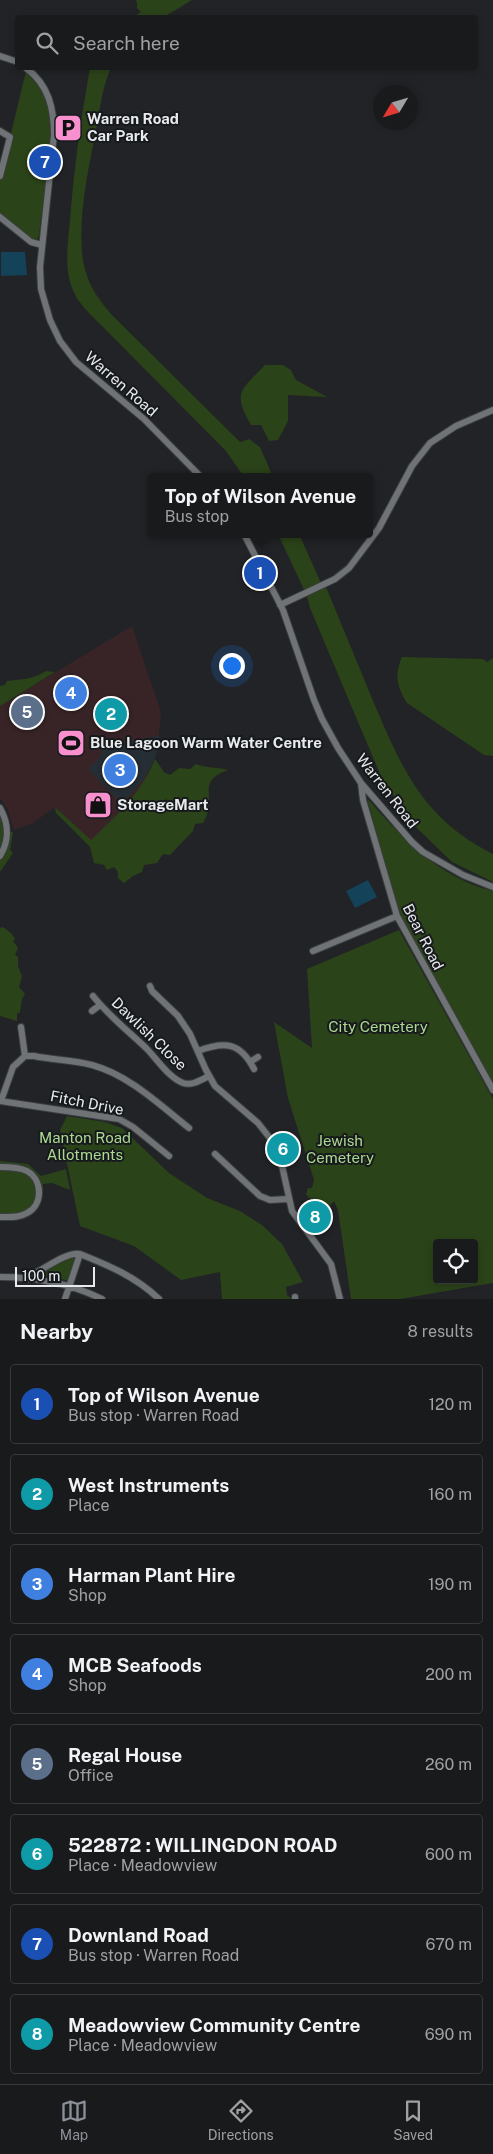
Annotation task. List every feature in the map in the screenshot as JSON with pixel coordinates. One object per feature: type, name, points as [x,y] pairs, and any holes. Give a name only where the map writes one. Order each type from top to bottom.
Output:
[{"type":"street","points":[[0,56],[15,61]]},
{"type":"street","name":"Warren Road","points":[[28,70],[45,88],[53,116],[54,135],[40,279],[43,300],[50,320],[64,346],[90,375],[144,418],[197,473]]},
{"type":"street","points":[[0,131],[9,136],[0,176]]},
{"type":"street","points":[[0,217],[31,242],[42,245]]},
{"type":"street","points":[[373,536],[412,466],[430,443],[456,426],[493,410]]},
{"type":"street","name":"Warren Road","points":[[246,538],[280,605],[317,706],[338,748],[361,783],[408,838],[423,852],[464,876],[493,887]]},
{"type":"street","points":[[280,605],[334,579],[349,568],[372,538]]},
{"type":"street","name":"Bear Road","points":[[361,783],[363,800],[397,916],[493,1090]]},
{"type":"street","points":[[0,808],[5,819],[7,834],[6,844],[0,856]]},
{"type":"street","points":[[313,952],[397,916]]},
{"type":"street","points":[[150,986],[152,991],[182,1022],[209,1076],[224,1095],[258,1123],[273,1142],[281,1161],[288,1199],[296,1220],[331,1264],[340,1299]]},
{"type":"street","name":"Dawlish Close","points":[[93,996],[179,1081],[192,1084],[209,1076]]},
{"type":"street","name":"Dawlish Close","points":[[92,1011],[100,1005]]},
{"type":"street","points":[[24,1030],[25,1056]]},
{"type":"street","points":[[198,1051],[218,1044],[228,1045],[239,1050],[254,1069]]},
{"type":"street","points":[[1,1101],[13,1067],[25,1056],[89,1064],[133,1085],[189,1128]]},
{"type":"street","points":[[250,1062],[258,1057]]},
{"type":"street","name":"Fitch Drive","points":[[1,1101],[119,1120],[133,1126],[159,1153],[169,1156]]},
{"type":"street","points":[[215,1154],[260,1196],[270,1200],[288,1199]]},
{"type":"street","points":[[0,1167],[27,1171],[35,1178],[39,1191],[37,1204],[28,1212],[18,1216],[0,1217]]},
{"type":"street","points":[[32,1278],[33,1274],[74,1254],[80,1254],[121,1271],[142,1284],[159,1299]]},
{"type":"street","points":[[65,1299],[80,1254]]},
{"type":"street","points":[[0,1277],[32,1278],[70,1286],[102,1299]]},
{"type":"shaded area","points":[[132,626],[161,712],[158,745],[146,780],[124,808],[91,841],[55,807],[33,823],[14,830],[7,808],[0,798],[0,706]]},
{"type":"shaded area","points":[[160,735],[155,759],[143,780],[122,804],[88,769],[100,757],[102,747]]},
{"type":"green space","points":[[135,0],[192,0],[167,15],[136,15],[141,12],[137,8]]},
{"type":"green space","points":[[90,70],[110,70],[102,98],[82,213],[83,261],[91,285],[103,305],[114,317],[240,442],[249,439],[260,447],[271,473],[241,473],[226,451],[92,316],[74,293],[67,263],[81,124]]},
{"type":"green space","points":[[26,71],[38,84],[46,99],[50,129],[46,185],[39,235],[36,243],[0,216],[0,179]]},
{"type":"green space","points":[[265,365],[283,365],[291,370],[296,380],[327,397],[288,395],[288,421],[278,440],[269,441],[261,425],[251,425],[242,405],[241,398],[245,386]]},
{"type":"green space","points":[[280,538],[301,538],[321,583],[326,587],[382,721],[404,767],[416,788],[448,824],[468,840],[493,854],[493,882],[452,862],[418,829],[399,805],[380,774],[310,608],[307,596]]},
{"type":"green space","points":[[402,657],[483,659],[487,662],[493,658],[493,756],[484,755],[407,703],[401,692],[397,675]]},
{"type":"green space","points":[[46,671],[55,672],[0,706],[0,686],[5,685],[7,681],[31,678]]},
{"type":"green space","points":[[155,759],[164,772],[170,775],[179,768],[190,769],[196,764],[228,770],[218,775],[209,785],[209,806],[203,823],[195,824],[193,831],[170,855],[163,854],[157,863],[144,865],[142,872],[124,883],[118,878],[118,872],[114,867],[107,870],[104,865],[94,863],[90,847],[56,813],[55,807],[91,840],[119,813],[136,793]]},
{"type":"green space","points":[[367,798],[394,828],[423,855],[455,877],[493,891],[493,1084],[405,926],[397,908]]},
{"type":"green space","points":[[0,816],[4,832],[13,832],[10,850],[13,853],[0,872]]},
{"type":"green space","points":[[3,927],[11,933],[15,939],[13,941],[18,948],[15,955],[18,957],[18,966],[22,976],[19,987],[25,994],[22,999],[20,1012],[17,1014],[17,1021],[0,1016],[0,928]]},
{"type":"green space","name":"City Cemetery","points":[[399,930],[493,1099],[493,1283],[400,1299],[351,1299],[338,1210],[334,1201],[329,1207],[322,1210],[314,1199],[309,1198],[306,1194],[308,1188],[312,1188],[314,1180],[288,1098],[274,1022],[312,1048],[307,969]]},
{"type":"green space","name":"Manton Road Allotments","points":[[67,1116],[105,1122],[122,1128],[169,1173],[207,1198],[240,1211],[262,1225],[282,1244],[303,1282],[286,1287],[287,1295],[292,1299],[222,1299],[220,1272],[181,1280],[134,1246],[80,1226],[60,1130]]},
{"type":"green space","points":[[0,1161],[28,1164],[41,1176],[66,1169],[70,1190],[52,1183],[43,1184],[43,1197],[36,1211],[20,1220],[0,1221]]},
{"type":"green space","points":[[77,1255],[70,1281],[37,1274]]},
{"type":"water","points":[[1,252],[25,252],[27,275],[1,276]]},
{"type":"water","points":[[368,880],[377,897],[355,908],[346,891]]},
{"type":"place","name":"Warren Road Car Park","points":[[68,128]]},
{"type":"place","name":"Downland Road","points":[[45,162]]},
{"type":"place","name":"Top of Wilson Avenue","points":[[260,573]]},
{"type":"place","name":"MCB Seafoods","points":[[71,693]]},
{"type":"place","name":"Regal House","points":[[27,712]]},
{"type":"place","name":"West Instruments","points":[[111,714]]},
{"type":"place","name":"Blue Lagoon Warm Water Centre","points":[[71,743]]},
{"type":"place","name":"Harman Plant Hire","points":[[120,770]]},
{"type":"place","name":"StorageMart","points":[[98,805]]},
{"type":"place","name":"522872 : WILLINGDON ROAD","points":[[283,1149]]},
{"type":"place","name":"Meadowview Community Centre","points":[[315,1217]]},
{"type":"park label","name":"Jewish Cemetery","points":[[340,1150]]}]
